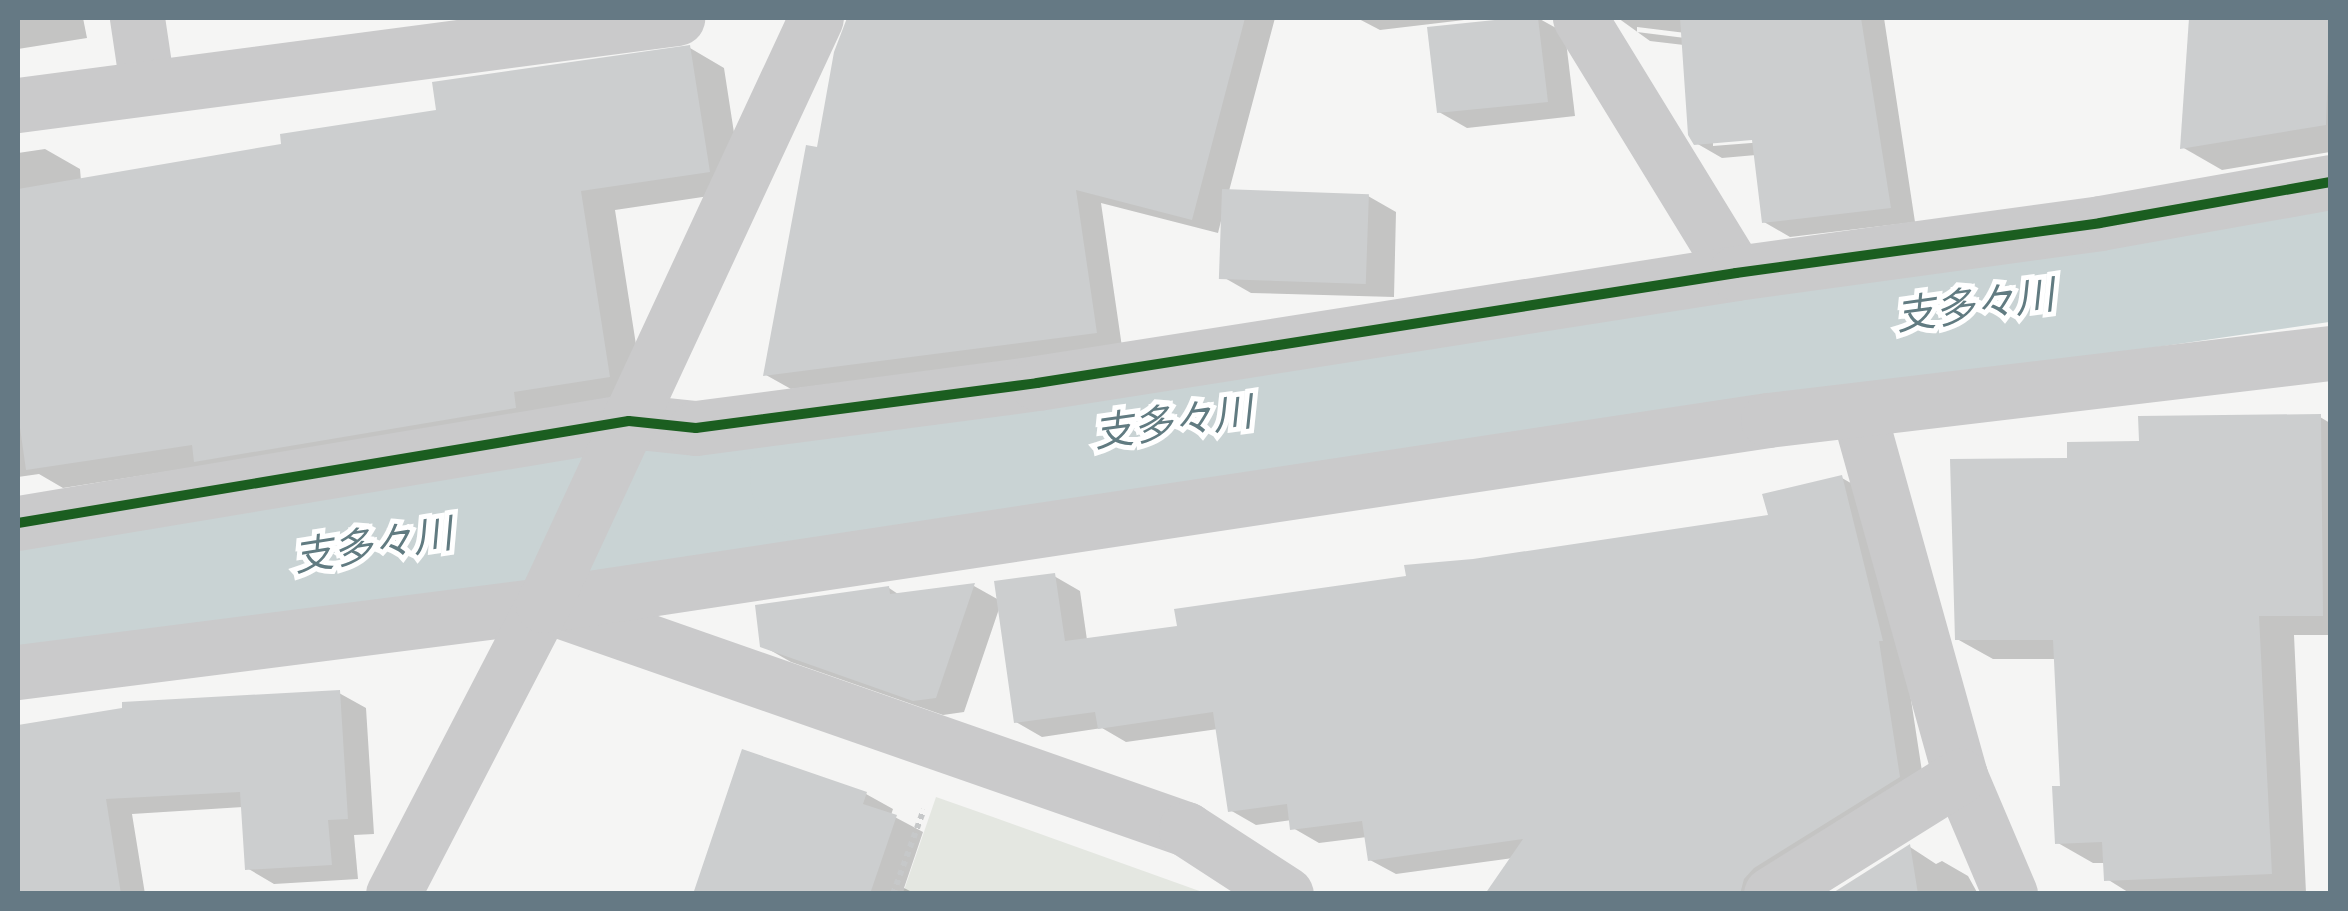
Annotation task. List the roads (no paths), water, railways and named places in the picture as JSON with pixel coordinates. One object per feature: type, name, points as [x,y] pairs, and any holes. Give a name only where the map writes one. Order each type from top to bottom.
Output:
[{"type":"street","points":[[137,18],[147,85]]},
{"type":"street","points":[[18,106],[147,85],[677,18]]},
{"type":"street","points":[[393,894],[551,588],[816,18]]},
{"type":"street","points":[[1580,18],[1736,273]]},
{"type":"street","points":[[18,524],[625,430],[696,428],[942,396],[1736,273],[2100,223],[2330,182]]},
{"type":"street","points":[[18,672],[551,588],[1768,420],[2330,353]]},
{"type":"street","points":[[1858,410],[1960,776],[2010,894]]},
{"type":"street","points":[[551,588],[947,747],[1186,829],[1286,894]]},
{"type":"street","points":[[1771,894],[1960,776]]},
{"type":"waterway","name":"支多々川","points":[[18,603],[816,476],[2330,255]]}]
